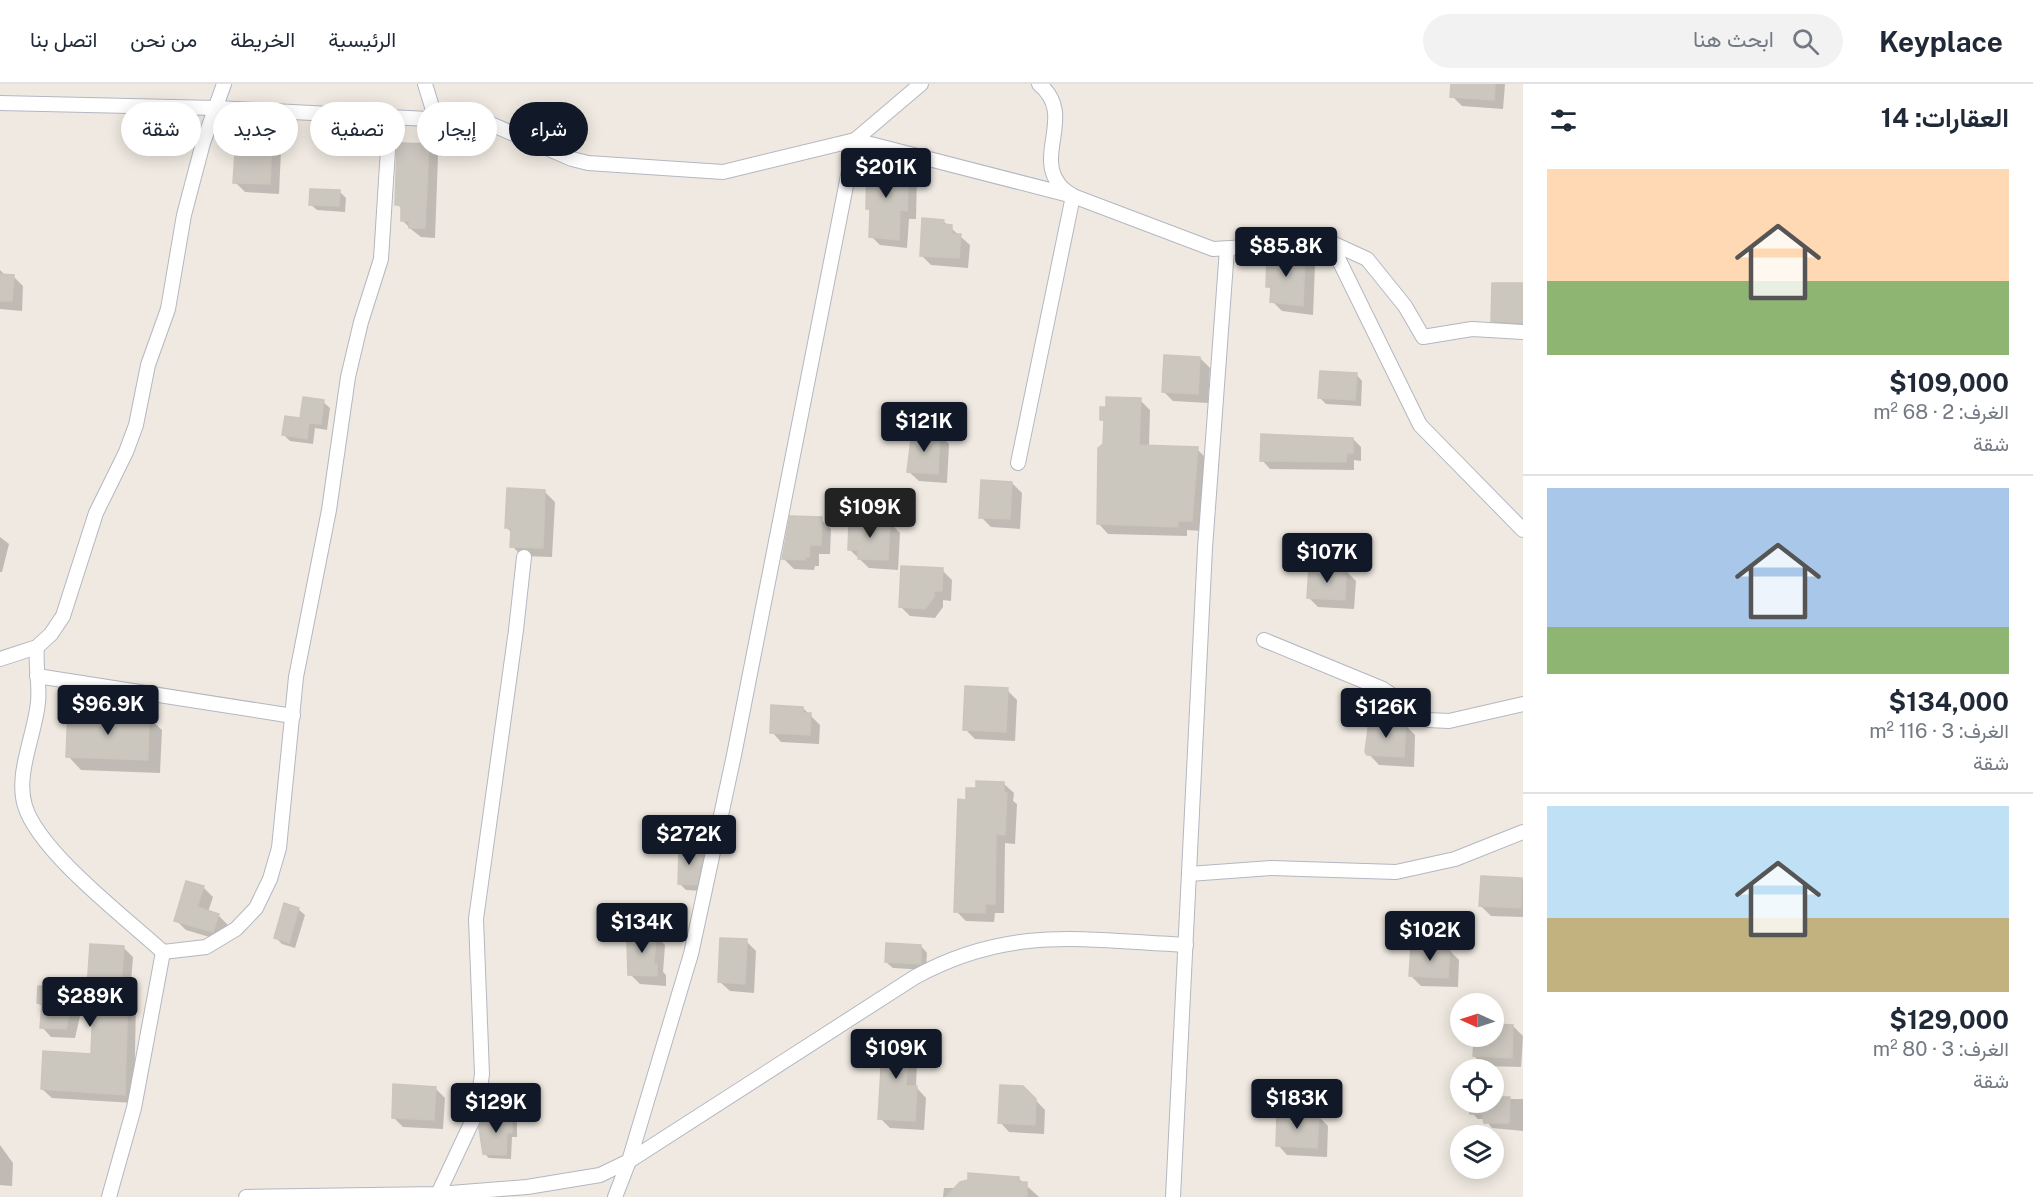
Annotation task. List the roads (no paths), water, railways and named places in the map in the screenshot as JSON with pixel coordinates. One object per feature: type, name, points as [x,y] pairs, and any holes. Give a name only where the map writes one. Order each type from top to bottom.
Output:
[{"type":"street","points":[[218,102],[224,84]]},
{"type":"street","points":[[425,84],[430,102]]},
{"type":"street","points":[[497,127],[572,159],[588,163],[723,172],[855,140],[921,84]]},
{"type":"street","points":[[1038,84],[1047,91],[1055,104],[1056,128],[1052,153],[1054,173],[1059,184],[1073,196]]},
{"type":"street","points":[[0,103],[213,108]]},
{"type":"street","points":[[0,659],[37,647],[51,634],[63,616],[96,513],[126,452],[136,425],[148,365],[168,309],[184,215],[203,143],[213,116]]},
{"type":"street","points":[[855,140],[1073,196],[1213,249],[1330,242],[1367,259],[1405,306],[1423,337],[1472,329],[1523,332]]},
{"type":"street","points":[[615,1197],[629,1161],[692,954],[734,755],[855,140]]},
{"type":"street","points":[[37,647],[38,700],[22,788],[24,805],[31,823],[56,855],[163,952],[206,947],[236,929],[256,908],[270,879],[279,848],[296,677],[329,510],[348,377],[361,322],[381,259],[388,156]]},
{"type":"street","points":[[1018,463],[1073,196]]},
{"type":"street","points":[[1330,242],[1420,425],[1523,530]]},
{"type":"street","points":[[1173,1197],[1205,548],[1227,249]]},
{"type":"street","points":[[438,1194],[477,1112],[482,1074],[476,919],[524,556]]},
{"type":"street","points":[[1264,640],[1383,688],[1428,720],[1449,721],[1523,704]]},
{"type":"street","points":[[37,676],[293,716]]},
{"type":"street","points":[[1189,874],[1271,868],[1396,872],[1455,859],[1523,832]]},
{"type":"street","points":[[246,1197],[438,1194],[566,1182],[600,1175],[629,1161],[915,977],[952,959],[992,946],[1034,939],[1186,945]]},
{"type":"street","points":[[109,1197],[134,1108],[163,952]]}]
